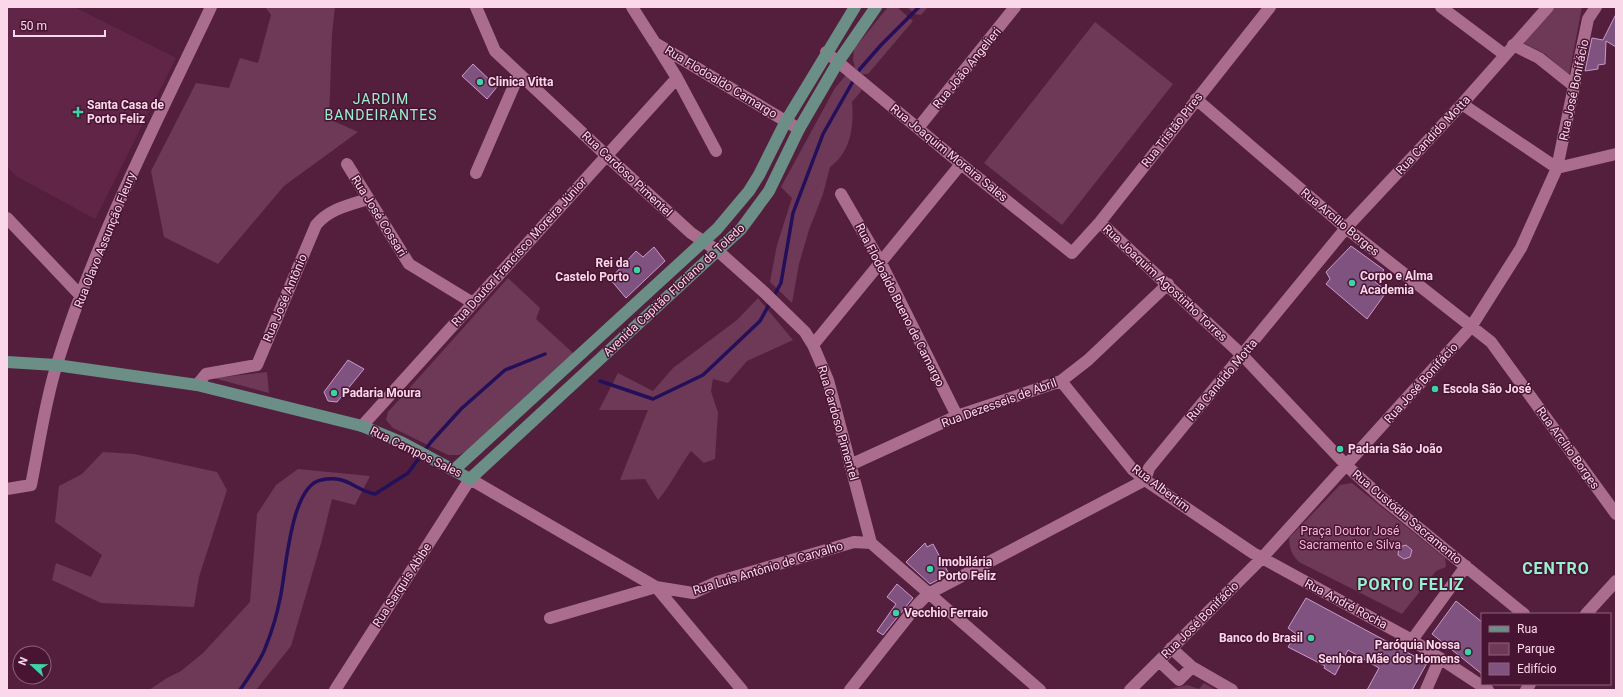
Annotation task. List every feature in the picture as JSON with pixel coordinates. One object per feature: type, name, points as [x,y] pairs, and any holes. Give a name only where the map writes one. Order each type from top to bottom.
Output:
[{"type":"main road","name":"Avenida Capitão Floriano de Toledo","points":[[454,470],[717,229],[749,191],[759,175],[786,121],[826,52],[855,7]]},
{"type":"main road","name":"Avenida Capitão Floriano de Toledo","points":[[470,479],[741,229],[762,202],[800,129],[838,62],[876,7]]},
{"type":"main road","points":[[623,316],[633,330]]},
{"type":"main road","name":"Rua Campos Sales","points":[[7,362],[56,365],[197,385],[362,426],[401,442],[470,479]]},
{"type":"street","name":"Rua Olavo Assunção Fleury","points":[[7,488],[31,485],[56,365],[81,296],[115,210],[211,7]]},
{"type":"street","name":"Rua Cardoso Pimentel","points":[[476,7],[495,51],[607,156],[703,242],[718,251],[785,311],[805,332],[813,345],[828,380],[871,543]]},
{"type":"street","name":"Rua Flodoaldo Camargo","points":[[632,7],[677,78],[716,151]]},
{"type":"street","name":"Rua João Angelieri","points":[[918,128],[1015,7]]},
{"type":"street","name":"Rua Tristão Pires","points":[[1072,252],[1100,222],[1270,7]]},
{"type":"street","points":[[1441,7],[1505,55]]},
{"type":"street","name":"Rua Candido Motta","points":[[1145,480],[1149,468],[1243,356],[1346,228],[1462,104],[1548,7]]},
{"type":"street","name":"Rua José Bonifácio","points":[[1130,690],[1262,558],[1471,327],[1521,248],[1557,168],[1588,19],[1596,7]]},
{"type":"street","name":"Rua Flodoaldo Camargo","points":[[655,43],[800,129]]},
{"type":"street","points":[[1513,45],[1539,58],[1574,86]]},
{"type":"street","name":"Rua Joaquim Moreira Sales","points":[[826,52],[961,164],[1072,252]]},
{"type":"street","points":[[476,173],[519,74]]},
{"type":"street","name":"Rua Doutor Francisco Moreira Júnior","points":[[362,426],[677,78]]},
{"type":"street","name":"Rua Arcílio Borges","points":[[1196,99],[1346,228],[1491,342],[1616,514]]},
{"type":"street","points":[[1462,104],[1557,168],[1616,154]]},
{"type":"street","name":"Rua José Cossari","points":[[347,164],[409,264],[473,303]]},
{"type":"street","points":[[813,345],[881,264],[961,164]]},
{"type":"street","name":"Rua Flodoaldo Bueno de Camargo","points":[[841,194],[881,264],[957,416]]},
{"type":"street","name":"Rua José Antônio","points":[[197,385],[206,374],[257,365],[316,225],[322,216],[368,199]]},
{"type":"street","points":[[8,220],[81,296]]},
{"type":"street","name":"Rua Joaquim Agostinho Torres","points":[[1100,222],[1168,284],[1243,356],[1346,466]]},
{"type":"street","name":"Rua Dezesseis de Abril","points":[[850,464],[957,416],[1061,381],[1088,360],[1168,284]]},
{"type":"street","name":"Rua Albertim","points":[[1061,381],[1133,470],[1145,480],[1262,558]]},
{"type":"street","name":"Rua Custódia Sacramento","points":[[1346,466],[1523,613]]},
{"type":"street","name":"Rua Campos Sales","points":[[470,479],[656,587]]},
{"type":"street","name":"Rua Sarquis Abibe","points":[[335,690],[470,479]]},
{"type":"street","points":[[850,690],[918,604],[928,594],[1145,480]]},
{"type":"street","name":"Rua Luis Antônio de Carvalho","points":[[550,618],[656,587],[693,593],[717,582],[854,542],[871,543]]},
{"type":"street","points":[[871,543],[1040,690]]},
{"type":"street","name":"Rua André Rocha","points":[[1262,558],[1412,640],[1488,690]]},
{"type":"street","points":[[1412,640],[1466,566]]},
{"type":"street","points":[[1587,613],[1616,581]]},
{"type":"street","points":[[656,587],[742,690]]},
{"type":"street","points":[[1171,648],[1192,667],[1232,690]]},
{"type":"street","points":[[1426,690],[1440,658]]},
{"type":"street","points":[[1159,660],[1179,680],[1192,667]]},
{"type":"shaded area","name":"Santa Casa de Porto Feliz","points":[[7,7],[74,7],[176,58],[95,219],[16,176],[7,166]]},
{"type":"green space","points":[[265,7],[335,7],[332,34],[329,119],[358,132],[284,186],[218,264],[164,237],[151,171],[196,83],[229,88],[240,58],[258,63],[271,15]]},
{"type":"green space","points":[[888,7],[897,7],[913,21],[868,74],[862,74],[855,68],[853,60],[854,49]]},
{"type":"green space","points":[[907,7],[928,7],[921,15],[915,14]]},
{"type":"green space","points":[[1555,7],[1582,7],[1569,75],[1545,54],[1524,43]]},
{"type":"green space","points":[[1095,22],[1173,84],[1062,225],[984,163]]},
{"type":"green space","points":[[846,75],[862,90],[852,102],[850,138],[847,146],[843,154],[830,167],[823,194],[809,230],[799,264],[792,303],[770,282],[777,245],[792,198],[781,187],[835,88]]},
{"type":"green space","points":[[508,278],[540,308],[536,319],[574,354],[470,449],[459,455],[448,455],[393,428],[386,420],[388,412]]},
{"type":"green space","points":[[758,298],[793,340],[747,361],[728,383],[713,379],[711,391],[718,413],[715,459],[704,463],[691,451],[658,500],[645,479],[620,480],[648,410],[599,410],[618,373],[653,391],[673,368],[737,320]]},
{"type":"green space","points":[[267,372],[269,393],[214,378]]},
{"type":"green space","points":[[103,452],[134,454],[217,472],[227,490],[199,577],[194,607],[101,603],[52,580],[56,563],[91,577],[102,555],[55,522],[59,486],[82,474]]},
{"type":"green space","points":[[298,469],[370,476],[355,505],[332,499],[322,540],[291,646],[256,690],[149,690],[181,671],[203,653],[250,602],[257,514],[276,485]]},
{"type":"green space","name":"Praça Doutor José Sacramento e Silva","points":[[1352,483],[1445,558],[1446,567],[1436,571],[1402,614],[1299,562],[1291,551],[1289,538],[1340,485]]},
{"type":"green space","points":[[1204,683],[1216,690],[1165,690],[1187,685],[1199,689]]},
{"type":"building","points":[[1616,14],[1616,47],[1606,41],[1605,64],[1598,65],[1598,69],[1585,71],[1592,38],[1603,40]]},
{"type":"building","name":"Clinica Vitta","points":[[473,64],[497,87],[487,99],[462,76]]},
{"type":"building","name":"Corpo e Alma Academia","points":[[1351,246],[1384,270],[1375,282],[1387,291],[1367,319],[1326,284],[1330,279],[1326,272]]},
{"type":"building","name":"Rei da Castelo Porto","points":[[654,247],[665,261],[626,298],[610,279],[636,251],[643,257]]},
{"type":"building","points":[[348,360],[364,369],[337,402],[328,401],[324,392]]},
{"type":"building","name":"Imobilária Porto Feliz","points":[[925,543],[927,547],[933,544],[949,574],[930,584],[906,562]]},
{"type":"building","points":[[1406,545],[1412,550],[1410,557],[1404,559],[1398,555],[1399,547]]},
{"type":"building","name":"Vecchio Ferraio","points":[[897,584],[913,598],[883,635],[877,631],[896,604],[887,597]]},
{"type":"building","points":[[1306,598],[1427,663],[1412,690],[1367,690],[1379,668],[1348,650],[1335,675],[1324,668],[1325,666],[1288,647],[1296,634],[1288,628]]},
{"type":"building","name":"Paróquia Nossa Senhora Mãe dos Homens","points":[[1456,601],[1481,621],[1481,673],[1432,634]]},
{"type":"waterway","points":[[600,381],[653,399],[703,375],[760,321],[781,283],[793,213],[823,134],[860,69],[881,45],[919,7]]},
{"type":"waterway","points":[[240,690],[264,652],[276,617],[287,552],[296,513],[302,497],[311,486],[321,480],[337,479],[375,494],[408,473],[431,442],[461,409],[505,370],[545,354]]},
{"type":"place","name":"Clinica Vitta","points":[[480,82]]},
{"type":"place","name":"Santa Casa de Porto Feliz","points":[[78,112]]},
{"type":"place","name":"Rei da Castelo Porto","points":[[637,270]]},
{"type":"place","name":"Corpo e Alma Academia","points":[[1352,283]]},
{"type":"place","name":"Escola São José","points":[[1435,389]]},
{"type":"place","name":"Padaria Moura","points":[[334,393]]},
{"type":"place","name":"Padaria São João","points":[[1340,449]]},
{"type":"place","name":"Imobilária Porto Feliz","points":[[930,569]]},
{"type":"place","name":"Vecchio Ferraio","points":[[896,613]]},
{"type":"place","name":"Banco do Brasil","points":[[1311,638]]},
{"type":"place","name":"Paróquia Nossa Senhora Mãe dos Homens","points":[[1468,652]]},
{"type":"district","name":"JARDIM BANDEIRANTES","points":[[381,108]]},
{"type":"district","name":"CENTRO","points":[[1556,568]]},
{"type":"district","name":"PORTO FELIZ","points":[[1411,584]]}]
